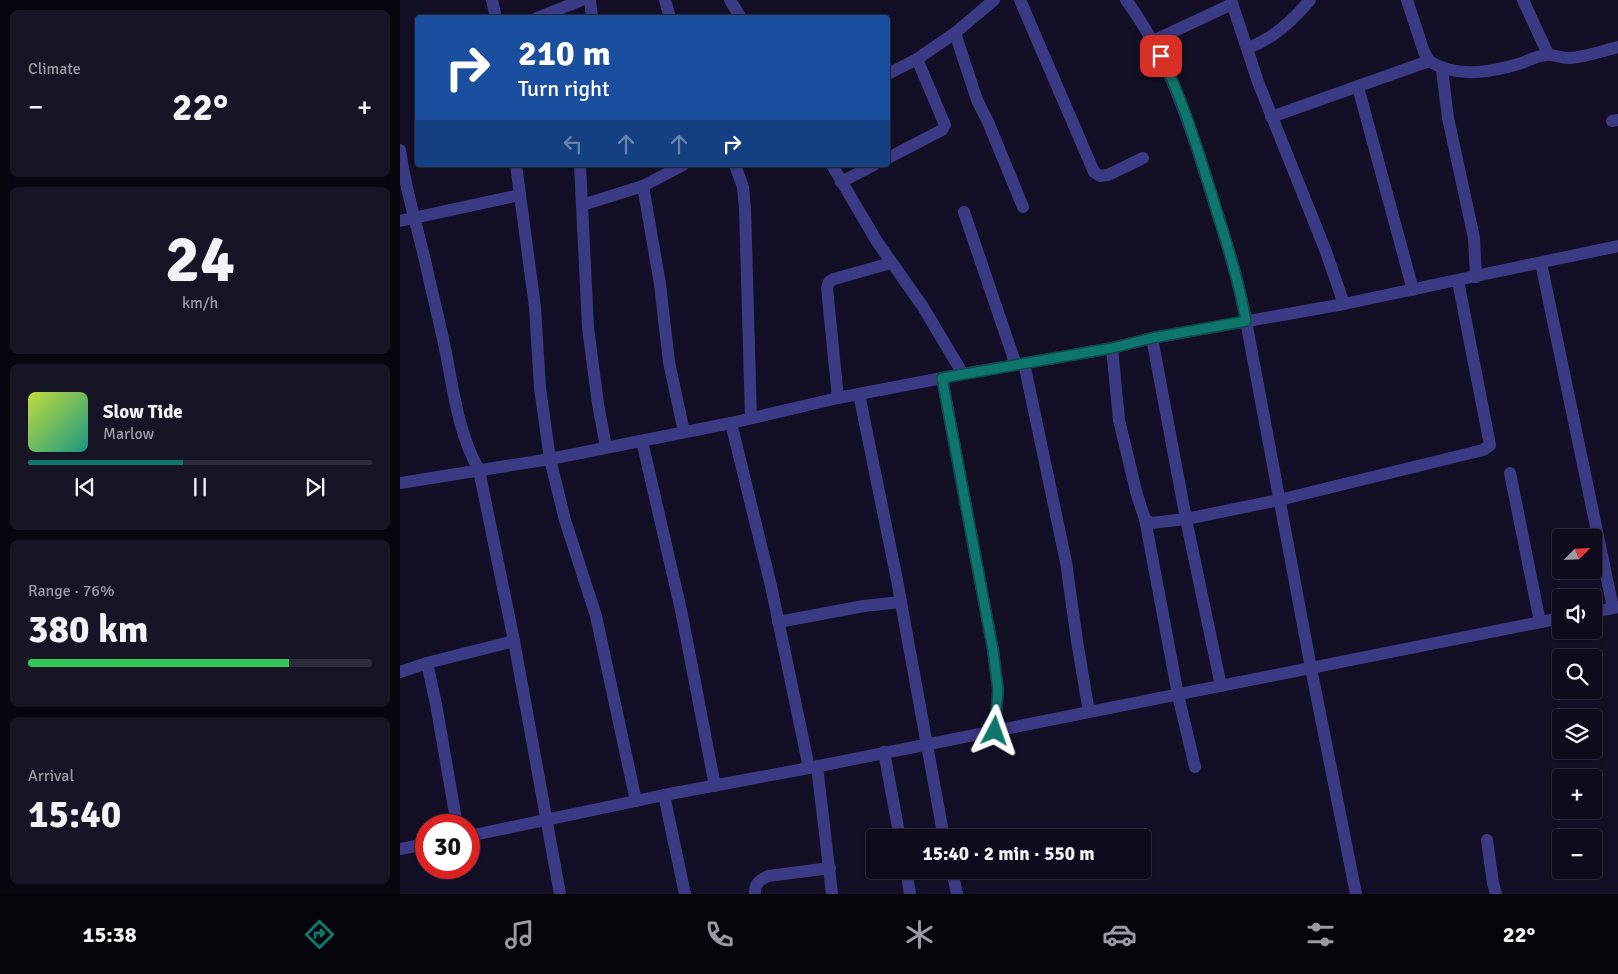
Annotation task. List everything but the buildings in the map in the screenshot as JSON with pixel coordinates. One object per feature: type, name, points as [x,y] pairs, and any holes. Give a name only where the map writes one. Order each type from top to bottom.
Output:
[{"type":"street","points":[[492,0],[495,15]]},
{"type":"street","points":[[544,15],[582,0]]},
{"type":"street","points":[[590,0],[592,15]]},
{"type":"street","points":[[665,0],[669,15]]},
{"type":"street","points":[[730,0],[739,15]]},
{"type":"street","points":[[890,73],[916,59],[955,33],[994,0]]},
{"type":"street","points":[[1020,0],[1094,172],[1100,176],[1108,175],[1143,158]]},
{"type":"street","points":[[1126,0],[1153,41],[1168,70],[1193,136],[1236,276],[1356,894]]},
{"type":"street","points":[[1248,48],[1270,38],[1296,16],[1310,0]]},
{"type":"street","points":[[1407,0],[1424,52],[1429,61],[1442,68],[1464,72],[1482,72],[1505,68],[1548,54],[1561,58],[1572,58],[1618,47]]},
{"type":"street","points":[[1523,0],[1548,54]]},
{"type":"street","points":[[1153,41],[1232,2],[1271,117],[1325,249],[1344,304]]},
{"type":"street","points":[[955,33],[977,100],[1023,207]]},
{"type":"street","points":[[890,157],[942,130],[945,126],[916,59]]},
{"type":"street","points":[[1271,117],[1429,61]]},
{"type":"street","points":[[1442,68],[1448,118],[1474,238],[1476,277]]},
{"type":"street","points":[[1358,87],[1412,290]]},
{"type":"street","points":[[400,150],[406,191],[414,218],[456,404],[466,439],[480,470],[514,641],[560,894]]},
{"type":"street","points":[[516,167],[535,308],[540,388],[550,459],[565,520],[596,616],[636,801]]},
{"type":"street","points":[[580,167],[588,328],[606,447]]},
{"type":"street","points":[[582,205],[644,186],[679,167]]},
{"type":"street","points":[[735,167],[743,187],[746,208],[751,418]]},
{"type":"street","points":[[833,167],[891,263],[923,307],[963,374]]},
{"type":"street","points":[[842,182],[870,167]]},
{"type":"street","points":[[644,186],[660,284],[669,362],[684,432]]},
{"type":"street","points":[[400,221],[520,194]]},
{"type":"street","points":[[964,212],[1020,364],[1066,562],[1089,712]]},
{"type":"street","points":[[400,483],[550,459],[730,423],[838,398],[1112,348],[1152,338],[1344,304],[1618,246]]},
{"type":"street","points":[[838,398],[827,288],[828,282],[891,263]]},
{"type":"street","points":[[1541,263],[1615,608],[1602,610]]},
{"type":"street","points":[[1145,520],[1151,523],[1186,519],[1279,500],[1483,450],[1490,445],[1458,281]]},
{"type":"street","points":[[1152,338],[1186,519],[1221,686]]},
{"type":"street","points":[[1112,348],[1119,420],[1145,520],[1178,694],[1195,767]]},
{"type":"street","points":[[942,378],[993,650],[998,690],[995,731]]},
{"type":"street","points":[[859,394],[901,602],[942,829]]},
{"type":"street","points":[[730,423],[771,586],[813,767],[830,868],[832,894]]},
{"type":"street","points":[[642,441],[681,610],[715,786]]},
{"type":"street","points":[[1510,473],[1540,622]]},
{"type":"street","points":[[778,622],[864,606],[901,602]]},
{"type":"street","points":[[480,834],[664,795],[1552,620]]},
{"type":"street","points":[[400,672],[427,663],[514,641]]},
{"type":"street","points":[[427,663],[455,814]]},
{"type":"street","points":[[884,752],[898,829]]},
{"type":"street","points":[[664,795],[685,894]]},
{"type":"street","points":[[1487,840],[1496,894]]},
{"type":"street","points":[[400,849],[415,846]]},
{"type":"street","points":[[756,894],[755,889],[759,881],[768,876],[830,868]]},
{"type":"street","points":[[908,879],[910,894]]},
{"type":"street","points":[[954,879],[957,894]]},
{"type":"route","points":[[995,731],[998,690],[993,650],[942,378],[1112,348],[1152,338],[1246,321],[1236,276],[1193,136],[1161,56]]}]
